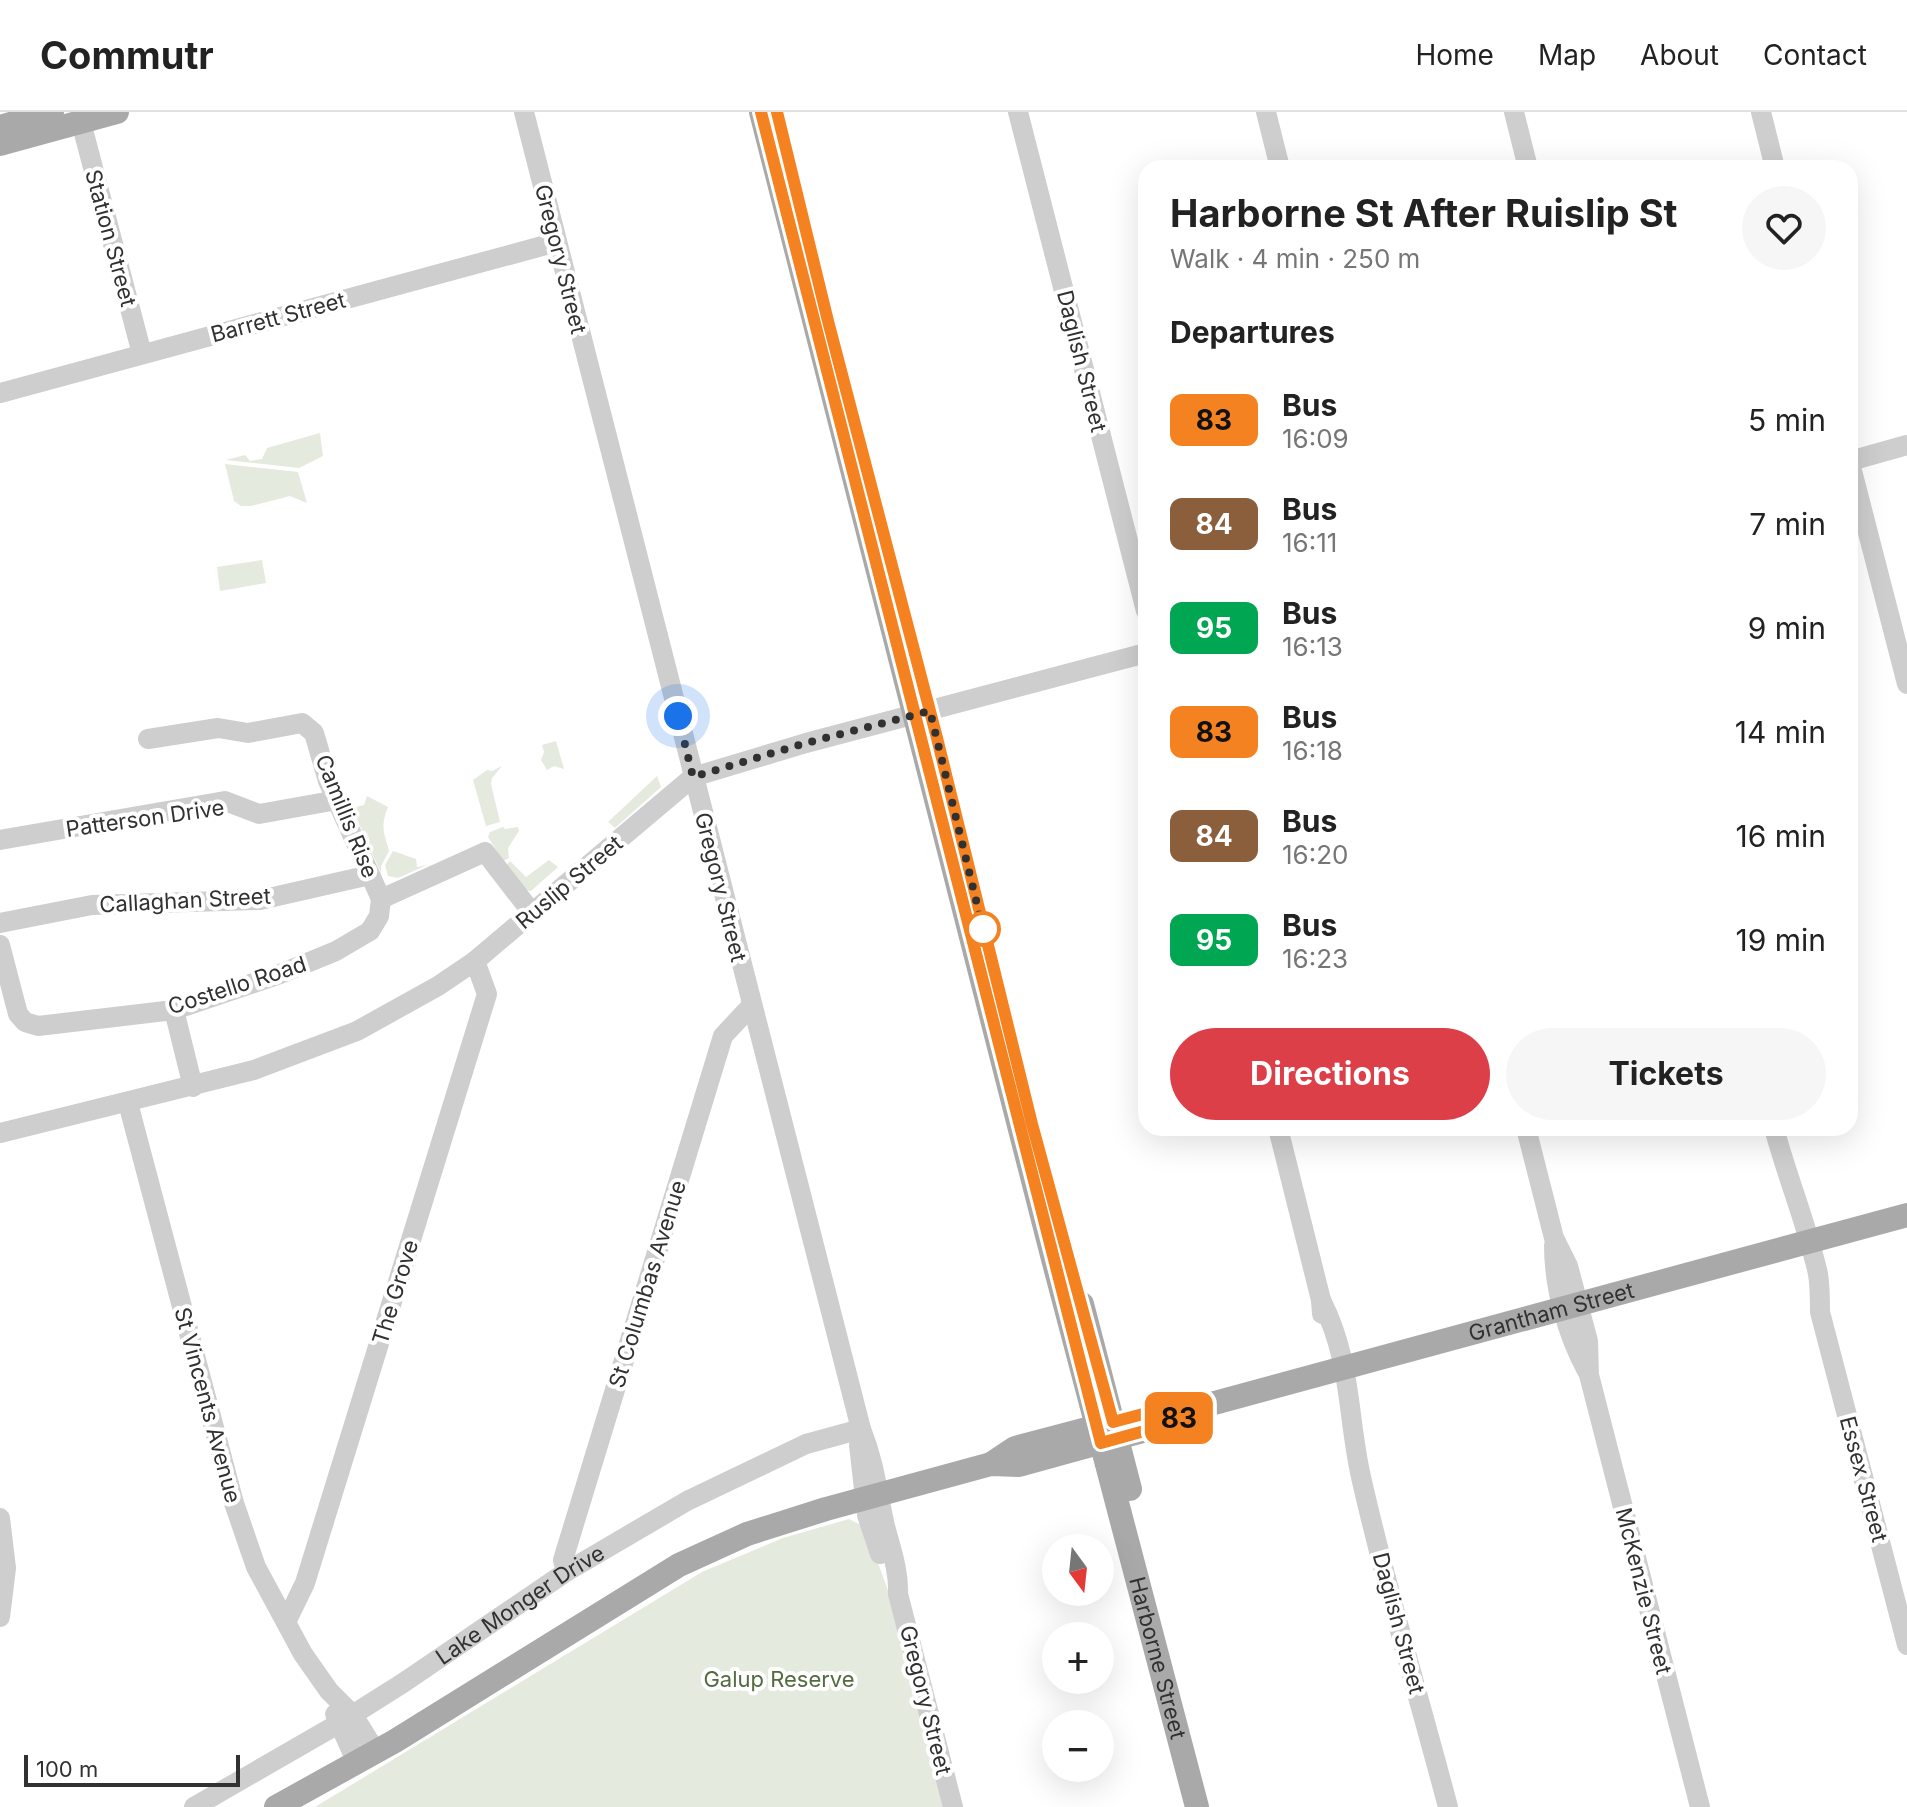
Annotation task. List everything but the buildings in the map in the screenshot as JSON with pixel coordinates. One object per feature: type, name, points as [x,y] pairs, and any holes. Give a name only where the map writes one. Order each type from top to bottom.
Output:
[{"type":"main road","points":[[0,127],[52,112]]},
{"type":"main road","points":[[0,144],[117,112]]},
{"type":"main road","name":"Harborne Street","points":[[761,112],[1028,1106],[1197,1807]]},
{"type":"main road","name":"Harborne Street","points":[[777,112],[923,713]]},
{"type":"main road","name":"Grantham Street","points":[[367,1757],[679,1565],[747,1534],[991,1464],[1019,1465],[1107,1432],[1166,1425],[1196,1408],[1907,1215]]},
{"type":"main road","name":"Harborne Street","points":[[1107,1432],[1210,1807]]},
{"type":"main road","points":[[276,1807],[367,1757]]},
{"type":"street","name":"Gregory Street","points":[[524,112],[861,1429],[872,1457],[872,1497],[899,1580],[898,1594],[953,1807]]},
{"type":"street","name":"Daglish Street","points":[[1018,112],[1138,580]]},
{"type":"street","points":[[1266,112],[1278,160]]},
{"type":"street","points":[[1514,112],[1526,160]]},
{"type":"street","points":[[1761,112],[1773,160]]},
{"type":"street","name":"Station Street","points":[[81,122],[142,354]]},
{"type":"street","name":"Barrett Street","points":[[0,393],[557,242]]},
{"type":"street","points":[[1858,460],[1907,445]]},
{"type":"street","points":[[1858,493],[1907,684]]},
{"type":"street","name":"Ruslip Street","points":[[0,1133],[254,1070],[357,1031],[438,986],[475,961],[693,777],[806,743],[1138,655]]},
{"type":"street","name":"Camillis Rise","points":[[148,739],[218,728],[248,733],[302,723],[314,733],[337,800],[381,899]]},
{"type":"street","name":"Patterson Drive","points":[[0,840],[225,801],[259,814],[337,800]]},
{"type":"street","points":[[381,899],[485,852],[533,914]]},
{"type":"street","name":"Callaghan Street","points":[[0,923],[92,905],[260,900],[370,875]]},
{"type":"street","name":"Costello Road","points":[[0,945],[18,1014],[25,1022],[38,1026],[174,1010],[280,974],[336,951],[374,927],[381,899]]},
{"type":"street","name":"The Grove","points":[[286,1622],[305,1583],[487,994],[475,961]]},
{"type":"street","name":"St Columbas Avenue","points":[[566,1572],[563,1560],[723,1036],[752,1005]]},
{"type":"street","points":[[174,1010],[193,1087]]},
{"type":"street","name":"St Vincents Avenue","points":[[128,1103],[234,1503],[256,1567],[303,1654],[329,1691],[367,1757]]},
{"type":"street","name":"Daglish Street","points":[[1280,1136],[1321,1300],[1336,1329],[1338,1369],[1361,1476],[1448,1807]]},
{"type":"street","name":"McKenzie Street","points":[[1528,1136],[1554,1238],[1568,1266],[1571,1306],[1588,1341],[1589,1375],[1700,1807]]},
{"type":"street","name":"Essex Street","points":[[1776,1136],[1802,1243],[1818,1276],[1820,1312],[1907,1645]]},
{"type":"street","name":"Lake Monger Drive","points":[[194,1807],[346,1720],[566,1572],[700,1494],[806,1444],[861,1429]]},
{"type":"street","points":[[0,1518],[6,1568],[0,1617]]},
{"type":"green space","points":[[320,433],[323,456],[299,468],[226,460],[245,455],[250,461],[262,459],[267,448]]},
{"type":"green space","points":[[225,464],[298,472],[307,503],[290,496],[241,506],[234,501]]},
{"type":"green space","points":[[262,560],[266,583],[220,591],[217,567]]},
{"type":"green space","points":[[556,741],[564,769],[554,766],[547,770],[541,760],[544,752],[542,745]]},
{"type":"green space","points":[[502,766],[491,784],[500,822],[486,826],[473,780],[487,770]]},
{"type":"green space","points":[[657,776],[661,787],[615,828],[608,822]]},
{"type":"green space","points":[[367,796],[388,807],[383,825],[389,851],[381,873],[352,808],[364,805]]},
{"type":"green space","points":[[503,827],[518,827],[519,831],[508,848],[509,858],[503,861],[488,837],[490,832]]},
{"type":"green space","points":[[393,851],[416,859],[417,867],[427,865],[398,878],[388,876],[385,865]]},
{"type":"green space","points":[[549,860],[558,867],[531,891],[525,890],[506,866],[510,861],[526,877]]},
{"type":"green space","name":"Galup Reserve","points":[[849,1519],[865,1527],[890,1596],[945,1807],[315,1807],[702,1572],[783,1538]]},
{"type":"bus line","name":"83","points":[[761,112],[1101,1443],[1166,1425],[1196,1408],[1162,1409],[1113,1422],[989,958],[937,738],[777,112]]},
{"type":"route","points":[[678,716],[693,777],[806,743],[930,711],[983,929]]}]
